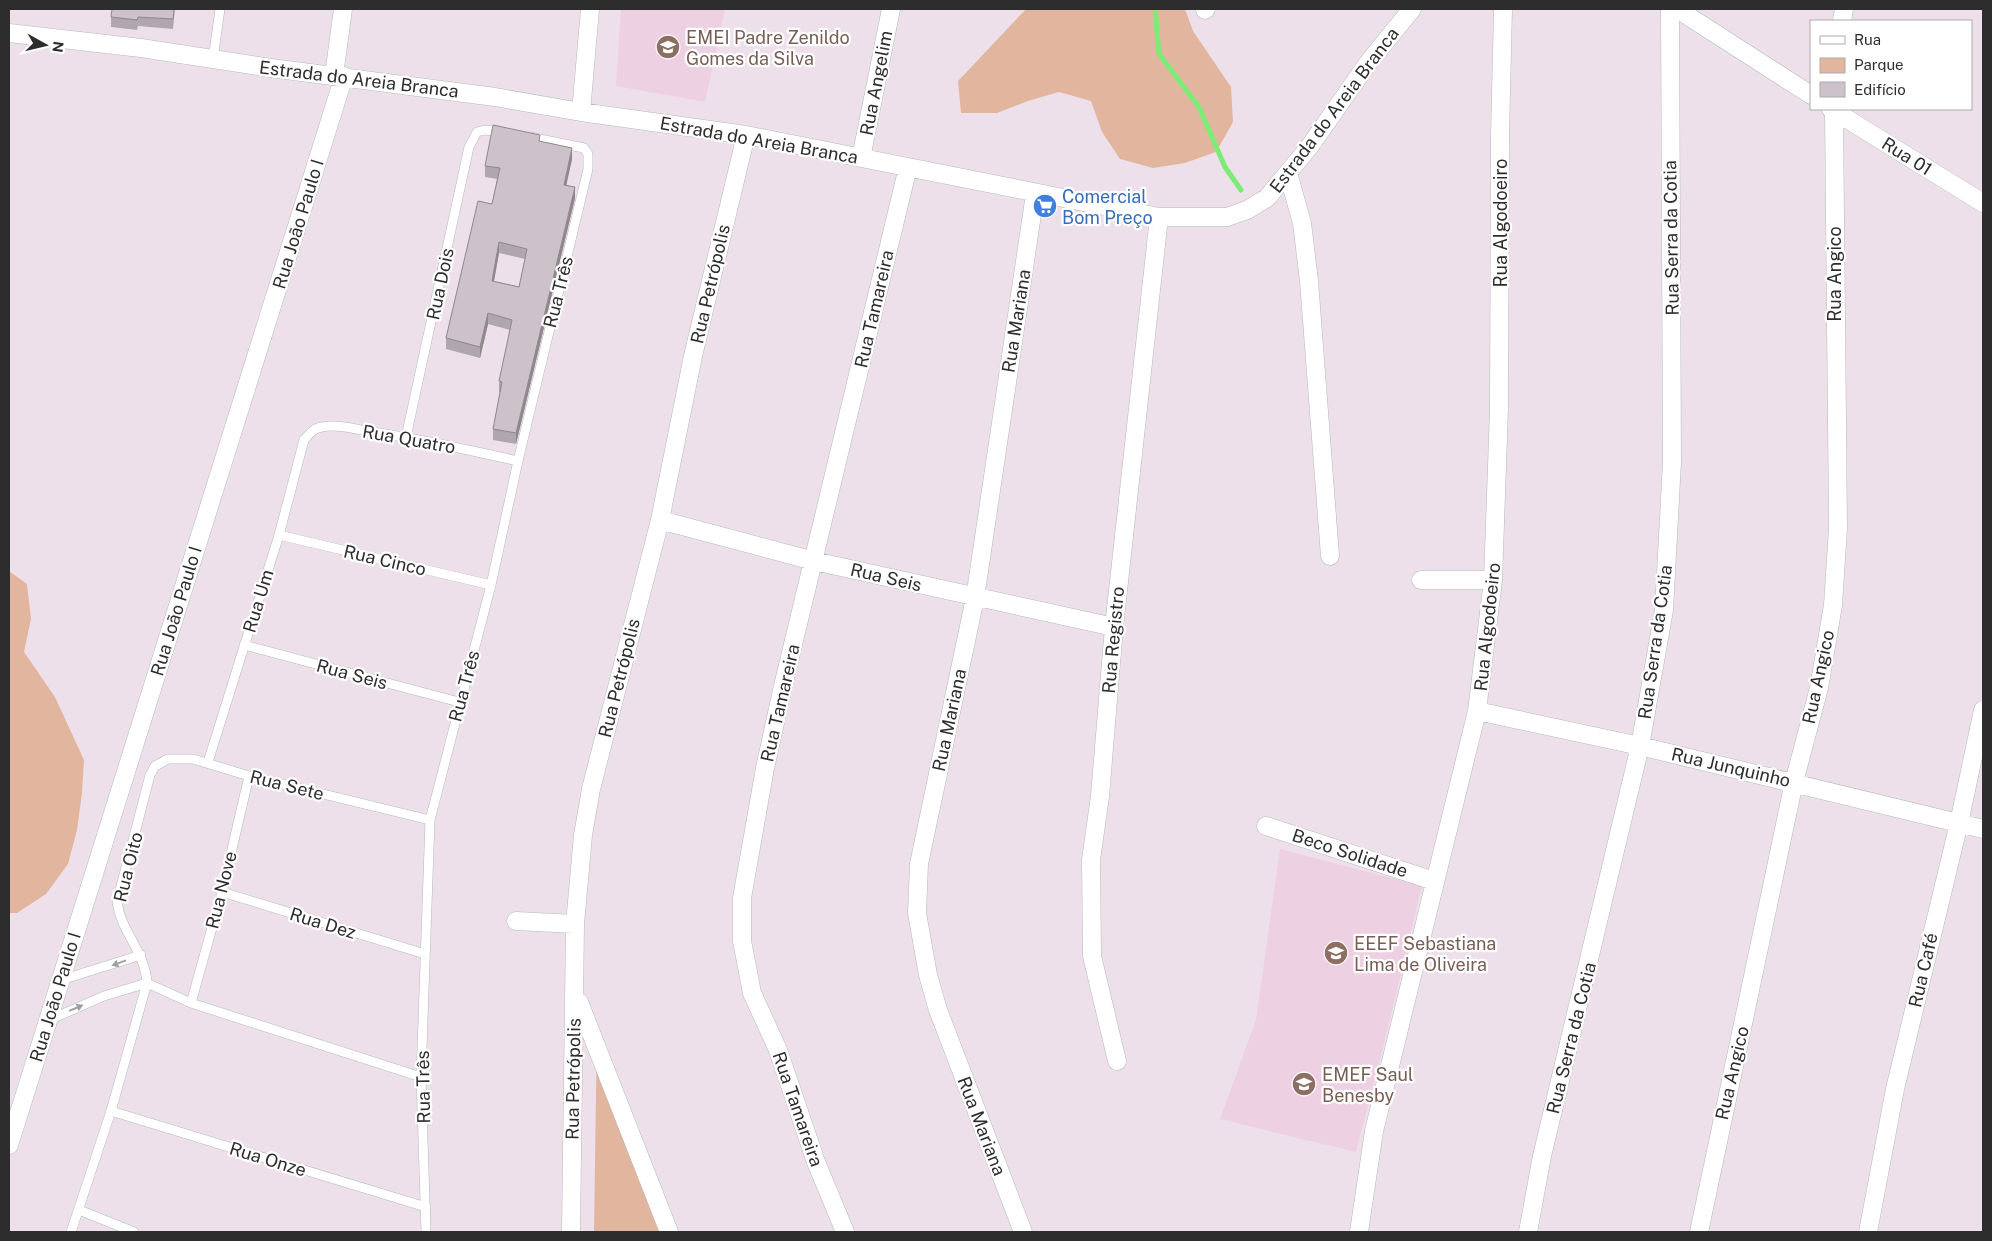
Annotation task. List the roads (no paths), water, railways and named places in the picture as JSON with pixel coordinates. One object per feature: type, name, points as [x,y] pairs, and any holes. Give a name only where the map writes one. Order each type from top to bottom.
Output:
[{"type":"street","name":"Rua João Paulo I","points":[[9,1145],[339,76],[343,9]]},
{"type":"street","points":[[581,112],[590,9]]},
{"type":"street","name":"Rua Angelim","points":[[861,158],[892,9]]},
{"type":"street","name":"Estrada do Areia Branca","points":[[9,33],[495,97],[581,112],[746,135],[1158,217],[1217,219],[1234,216],[1267,198],[1288,173],[1368,63],[1412,9]]},
{"type":"street","name":"Rua Algodoeiro","points":[[1358,1232],[1374,1131],[1477,711],[1493,580],[1500,409],[1500,134],[1503,9]]},
{"type":"street","name":"Rua Serra da Cotia","points":[[1528,1232],[1542,1156],[1640,746],[1664,610],[1672,462],[1670,9]]},
{"type":"street","points":[[1677,9],[1810,94]]},
{"type":"street","name":"Rua 01","points":[[1832,110],[1983,203]]},
{"type":"street","name":"Rua Angico","points":[[1699,1232],[1794,782],[1820,679],[1832,605],[1838,528],[1832,110]]},
{"type":"street","name":"Rua Petrópolis","points":[[571,1232],[575,924],[583,835],[592,789],[660,520],[693,356],[746,135]]},
{"type":"street","name":"Rua Tamareira","points":[[845,1232],[816,1162],[778,1050],[752,993],[742,941],[742,898],[763,777],[908,167]]},
{"type":"street","points":[[1288,173],[1302,223],[1309,281],[1330,556]]},
{"type":"street","name":"Rua Mariana","points":[[1023,1232],[938,1010],[928,975],[917,913],[918,871],[926,826],[975,598],[1035,194]]},
{"type":"street","name":"Rua Registro","points":[[1117,1061],[1092,956],[1090,860],[1100,796],[1114,627],[1158,217]]},
{"type":"street","name":"Rua Seis","points":[[660,520],[814,561],[975,598],[1114,627]]},
{"type":"street","points":[[1421,580],[1493,580]]},
{"type":"street","name":"Rua Café","points":[[1868,1232],[1895,1089],[1959,824],[1983,710]]},
{"type":"street","name":"Rua Junquinho","points":[[1477,711],[1640,746],[1983,829]]},
{"type":"street","name":"Beco Solidade","points":[[1266,826],[1434,881]]},
{"type":"street","points":[[516,921],[575,924]]},
{"type":"street","points":[[574,990],[669,1232]]},
{"type":"lane","points":[[213,59],[220,9]]},
{"type":"lane","name":"Rua Dois","points":[[406,437],[469,146],[477,132],[493,130],[579,146],[586,151]]},
{"type":"lane","name":"Rua Três","points":[[426,1232],[421,1077],[430,820],[459,702],[491,585],[518,461],[588,169],[588,154],[586,151]]},
{"type":"lane","name":"Rua Quatro","points":[[304,440],[316,428],[324,426],[406,437],[518,461]]},
{"type":"lane","name":"Rua Um","points":[[208,762],[279,535],[304,440]]},
{"type":"lane","name":"Rua Cinco","points":[[279,535],[491,585]]},
{"type":"lane","name":"Rua Seis","points":[[244,646],[459,702]]},
{"type":"lane","name":"Rua Sete","points":[[150,775],[157,764],[173,758],[208,762],[249,776],[430,820]]},
{"type":"lane","name":"Rua Oito","points":[[147,982],[146,969],[141,955],[118,916],[116,902],[150,775]]},
{"type":"lane","name":"Rua Nove","points":[[191,1003],[222,892],[249,776]]},
{"type":"lane","name":"Rua Dez","points":[[222,892],[425,954]]},
{"type":"lane","points":[[60,980],[141,955]]},
{"type":"lane","points":[[71,1232],[80,1210],[111,1111],[147,982]]},
{"type":"lane","points":[[48,1020],[104,996],[147,982],[191,1003],[421,1077]]},
{"type":"lane","name":"Rua Onze","points":[[111,1111],[426,1207]]},
{"type":"lane","points":[[80,1210],[134,1232]]},
{"type":"waterway","points":[[1155,9],[1159,54],[1199,107],[1225,167],[1241,190]]},
{"type":"place","name":"EMEI Padre Zenildo Gomes da Silva","points":[[668,47]]},
{"type":"place","name":"Comercial Bom Preço","points":[[1045,206]]},
{"type":"place","name":"EEEF Sebastiana Lima de Oliveira","points":[[1336,953]]},
{"type":"place","name":"EMEF Saul Benesby","points":[[1304,1084]]}]
